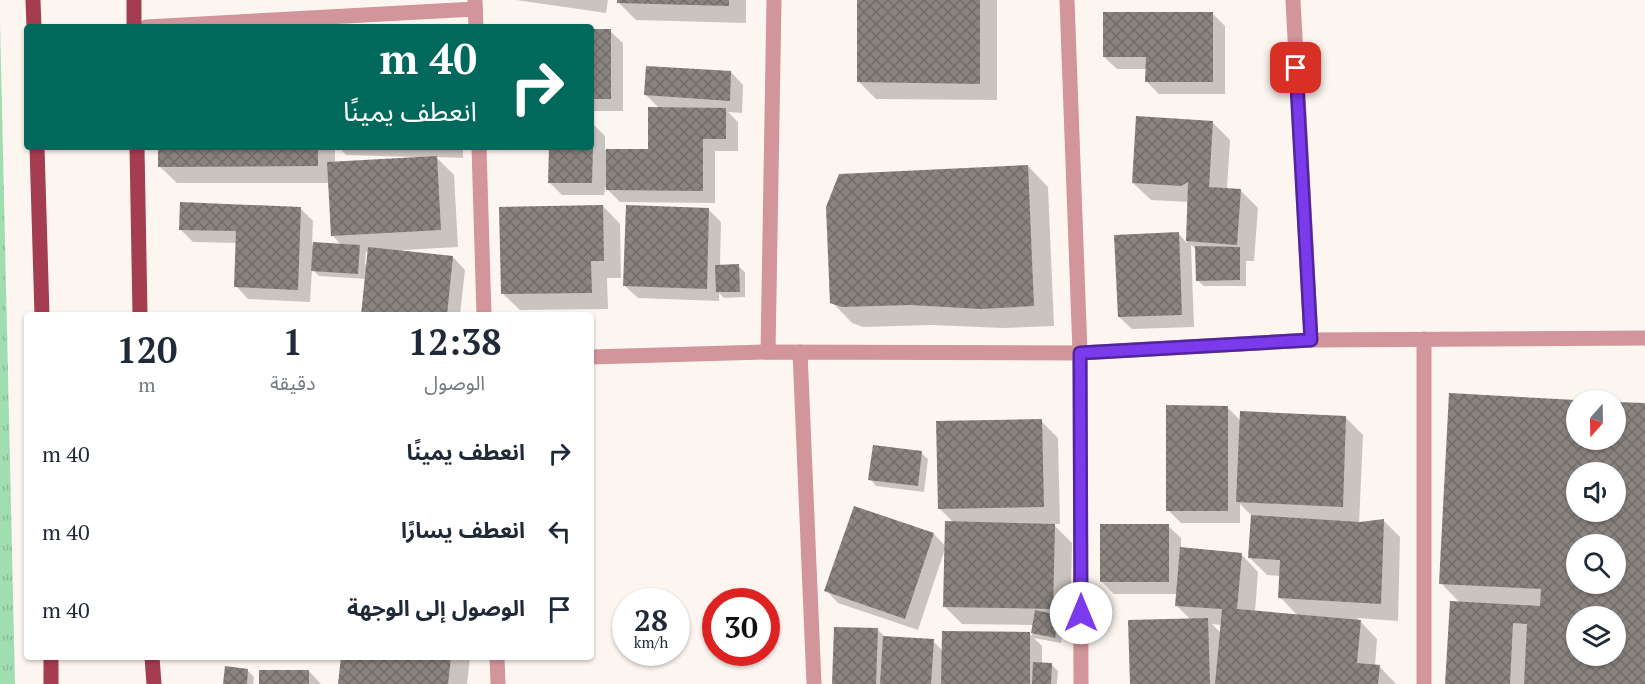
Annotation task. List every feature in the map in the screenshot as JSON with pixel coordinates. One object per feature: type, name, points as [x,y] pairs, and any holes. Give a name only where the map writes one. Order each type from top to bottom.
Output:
[{"type":"main road","points":[[33,0],[34,24]]},
{"type":"main road","points":[[134,0],[134,24]]},
{"type":"main road","points":[[37,150],[42,312]]},
{"type":"main road","points":[[137,150],[140,312]]},
{"type":"main road","points":[[51,660],[51,684]]},
{"type":"main road","points":[[153,660],[154,684]]},
{"type":"street","points":[[768,352],[774,0]]},
{"type":"street","points":[[1067,0],[1080,353],[1081,684]]},
{"type":"street","points":[[1293,0],[1311,340]]},
{"type":"street","points":[[189,24],[475,4],[476,24]]},
{"type":"street","points":[[479,150],[484,312]]},
{"type":"street","points":[[594,357],[768,352],[1080,353],[1311,340],[1645,338]]},
{"type":"street","points":[[1424,339],[1424,684]]},
{"type":"street","points":[[800,352],[814,684]]},
{"type":"street","points":[[497,660],[498,684]]},
{"type":"green space","points":[[0,20],[15,684],[0,684]]},
{"type":"building","points":[[617,0],[729,0],[729,6],[617,3]]},
{"type":"building","points":[[857,0],[980,0],[980,84],[857,82]]},
{"type":"building","points":[[1103,12],[1213,12],[1213,82],[1145,82],[1146,57],[1103,57]]},
{"type":"building","points":[[594,29],[611,29],[611,99],[594,99]]},
{"type":"building","points":[[646,66],[731,71],[730,101],[644,95]]},
{"type":"building","points":[[648,107],[726,108],[726,139],[703,139],[703,191],[606,190],[606,149],[648,149]]},
{"type":"building","points":[[1136,116],[1213,121],[1209,187],[1241,189],[1237,245],[1186,241],[1188,182],[1181,186],[1132,183]]},
{"type":"building","points":[[158,150],[318,150],[318,166],[158,167]]},
{"type":"building","points":[[549,150],[593,150],[592,183],[548,183]]},
{"type":"building","points":[[437,156],[441,230],[331,236],[327,162]]},
{"type":"building","points":[[1028,165],[1034,306],[981,309],[910,305],[842,307],[830,303],[826,207],[839,174]]},
{"type":"building","points":[[180,202],[301,207],[298,290],[234,287],[236,231],[179,230]]},
{"type":"building","points":[[603,205],[604,261],[591,261],[592,293],[501,294],[499,207]]},
{"type":"building","points":[[626,205],[709,208],[707,289],[623,286]]},
{"type":"building","points":[[1179,232],[1182,315],[1118,317],[1114,235]]},
{"type":"building","points":[[313,242],[360,245],[358,274],[311,271]]},
{"type":"building","points":[[1195,246],[1240,247],[1240,280],[1196,281]]},
{"type":"building","points":[[368,247],[453,256],[447,312],[361,312]]},
{"type":"building","points":[[739,264],[740,292],[716,292],[715,265]]},
{"type":"building","points":[[1449,393],[1566,399],[1566,450],[1626,450],[1626,402],[1645,403],[1645,684],[1524,684],[1527,624],[1513,623],[1510,684],[1445,684],[1450,601],[1540,606],[1541,589],[1439,584]]},
{"type":"building","points":[[1166,405],[1228,406],[1228,511],[1166,511]]},
{"type":"building","points":[[1240,411],[1346,416],[1343,507],[1236,502]]},
{"type":"building","points":[[1042,419],[1044,507],[938,509],[936,421]]},
{"type":"building","points":[[873,445],[922,451],[918,486],[868,480]]},
{"type":"building","points":[[854,506],[934,533],[905,619],[824,591]]},
{"type":"building","points":[[1251,515],[1360,522],[1384,519],[1381,604],[1278,598],[1280,560],[1248,558]]},
{"type":"building","points":[[945,521],[1055,524],[1053,609],[943,607]]},
{"type":"building","points":[[1100,524],[1169,524],[1169,582],[1100,582]]},
{"type":"building","points":[[1180,547],[1242,553],[1237,609],[1361,620],[1357,663],[1380,665],[1378,684],[1215,684],[1222,609],[1175,606]]},
{"type":"building","points":[[1035,610],[1059,615],[1055,638],[1031,633]]},
{"type":"building","points":[[1208,618],[1210,684],[1130,684],[1128,620]]},
{"type":"building","points":[[834,627],[878,628],[876,684],[832,684]]},
{"type":"building","points":[[942,631],[1030,632],[1030,684],[941,684]]},
{"type":"building","points":[[883,636],[934,639],[931,684],[880,684]]},
{"type":"building","points":[[341,660],[451,660],[448,684],[338,684]]},
{"type":"building","points":[[1033,662],[1052,663],[1051,684],[1032,684]]},
{"type":"building","points":[[225,666],[248,669],[247,684],[223,684]]},
{"type":"building","points":[[259,670],[309,670],[309,684],[259,684]]},
{"type":"route","points":[[1081,613],[1080,353],[1311,340],[1296,68]]}]
